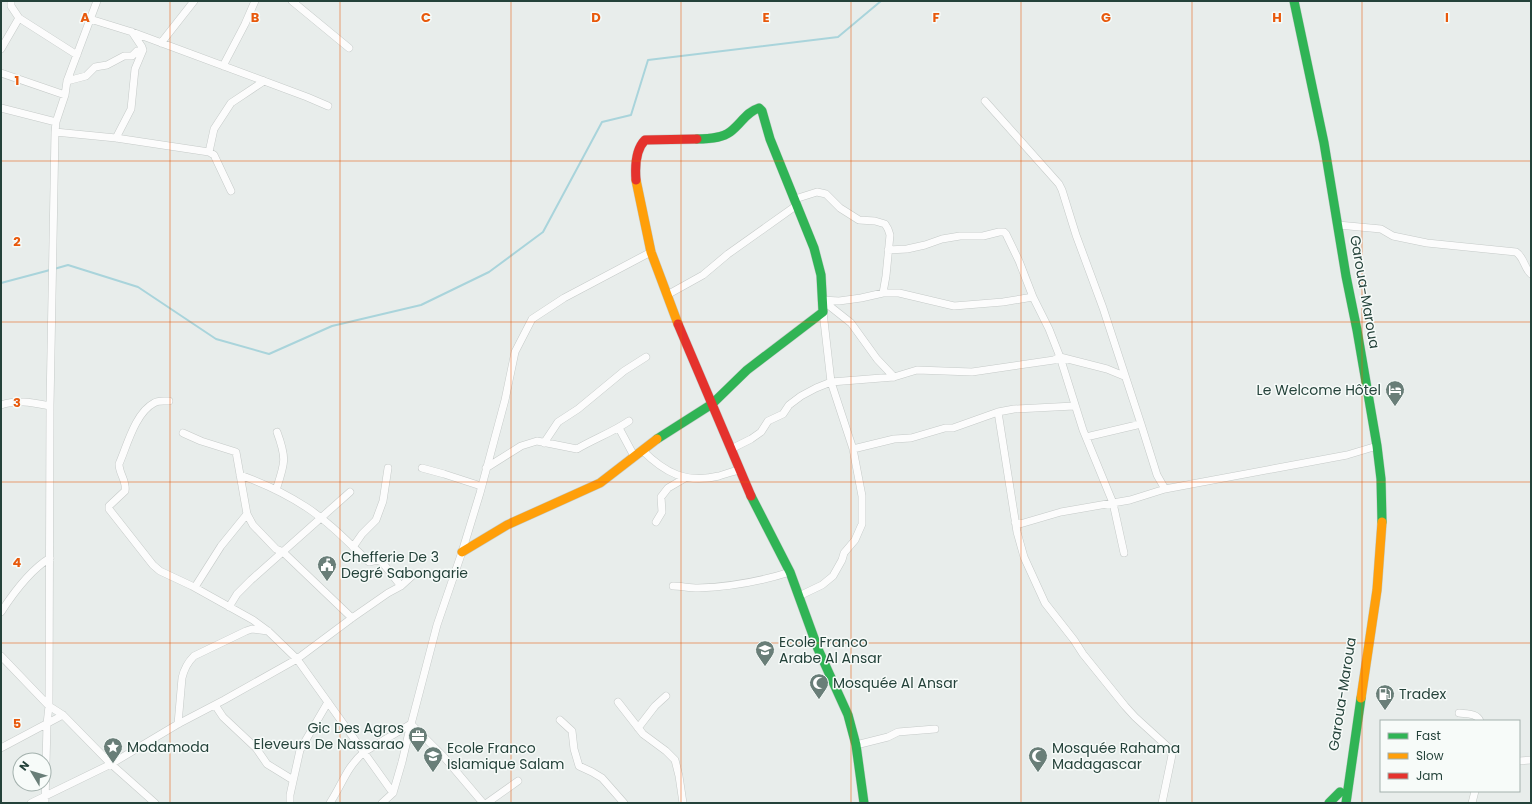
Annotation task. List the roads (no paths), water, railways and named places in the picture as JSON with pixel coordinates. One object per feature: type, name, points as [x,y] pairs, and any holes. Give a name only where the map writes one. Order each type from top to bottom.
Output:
[{"type":"main road","name":"Garoua-Maroua","points":[[1294,1],[1323,136],[1377,446],[1381,479],[1382,518],[1377,590],[1346,803]]},
{"type":"main road","points":[[462,552],[507,525],[600,482],[655,440],[712,404],[747,370],[823,312],[821,275],[814,248],[770,139],[762,111],[759,108],[756,108],[744,117],[728,134],[720,137],[695,140],[645,140],[640,145],[636,165],[636,178],[651,252],[667,295],[712,404],[746,485],[790,572],[818,649],[848,716],[856,745],[864,803]]},
{"type":"main road","name":"Garoua-Maroua","points":[[1339,803],[1368,615],[1377,590]]},
{"type":"main road","points":[[1329,803],[1340,792]]},
{"type":"street","points":[[11,1],[11,6],[19,18],[77,55]]},
{"type":"street","points":[[45,799],[47,724],[49,706],[50,406],[56,122],[65,95],[67,81],[97,1]]},
{"type":"street","points":[[162,43],[194,1]]},
{"type":"street","points":[[223,66],[255,1]]},
{"type":"street","points":[[295,2],[349,48]]},
{"type":"street","points":[[1,49],[19,18]]},
{"type":"street","points":[[90,19],[132,32],[328,106]]},
{"type":"street","points":[[116,138],[131,109],[135,70],[143,50],[132,32]]},
{"type":"street","points":[[67,81],[86,76],[95,67],[106,65],[124,56],[132,56],[137,51],[143,50]]},
{"type":"street","points":[[1,73],[65,95]]},
{"type":"street","points":[[210,152],[214,129],[231,103],[264,81]]},
{"type":"street","points":[[985,101],[1059,184],[1062,190],[1076,235],[1103,308],[1157,475],[1165,489]]},
{"type":"street","points":[[1,108],[56,122]]},
{"type":"street","points":[[56,132],[116,138],[210,152],[214,155],[231,191]]},
{"type":"street","points":[[667,295],[703,274],[796,202],[817,192],[826,194],[840,208],[859,220],[875,221],[885,224],[890,235],[883,293]]},
{"type":"street","points":[[1338,225],[1381,230],[1393,236],[1427,243],[1516,252],[1520,254],[1527,270],[1531,274]]},
{"type":"street","points":[[888,250],[925,246],[942,239],[960,236],[983,236],[1004,232],[1006,234],[1019,260],[1033,297],[1041,311],[1060,357],[1074,406],[1113,503],[1124,553]]},
{"type":"street","points":[[382,803],[393,793],[437,625],[462,552],[505,400],[515,352],[532,319],[564,298],[651,252]]},
{"type":"street","points":[[822,300],[839,301],[883,293],[899,293],[954,306],[1003,302],[1033,297]]},
{"type":"street","points":[[822,300],[851,323],[877,359],[894,377]]},
{"type":"street","points":[[799,596],[822,585],[833,576],[842,560],[844,553],[855,540],[862,524],[862,496],[853,449],[831,382],[823,312]]},
{"type":"street","points":[[544,443],[558,422],[578,409],[624,371],[646,357]]},
{"type":"street","points":[[731,449],[751,439],[760,432],[768,422],[783,414],[789,405],[801,396],[831,382],[894,377],[917,370],[972,372],[1054,360],[1060,357],[1106,369],[1124,376]]},
{"type":"street","points":[[169,401],[155,402],[146,409],[137,421],[119,464],[120,472],[125,482],[125,491],[109,506],[109,509],[153,565],[160,571],[195,588],[253,620],[268,631],[297,659],[393,793]]},
{"type":"street","points":[[1,405],[9,402],[18,402],[50,406]]},
{"type":"street","points":[[853,449],[894,439],[911,438],[946,428],[953,428],[998,412],[1014,409],[1074,406]]},
{"type":"street","points":[[998,412],[1015,522],[1024,557],[1045,603],[1083,654],[1135,717],[1169,748],[1172,756],[1162,803]]},
{"type":"street","points":[[486,468],[521,446],[538,441],[577,449],[629,421]]},
{"type":"street","points":[[1086,438],[1141,424]]},
{"type":"street","points":[[618,428],[638,453],[678,476],[692,479],[719,476],[740,470]]},
{"type":"street","points":[[276,432],[284,450],[284,467],[276,490]]},
{"type":"street","points":[[183,433],[201,441],[234,450],[237,455],[247,514],[253,525],[276,549],[283,552],[352,618]]},
{"type":"street","points":[[1015,522],[1020,524],[1061,512],[1130,500],[1165,489],[1347,455],[1377,446]]},
{"type":"street","points":[[353,547],[362,534],[376,520],[383,501],[388,468]]},
{"type":"street","points":[[422,468],[481,486]]},
{"type":"street","points":[[240,475],[276,490],[306,507],[321,518],[369,562],[378,560],[382,562],[401,586]]},
{"type":"street","points":[[656,522],[662,512],[661,497],[668,488],[685,478]]},
{"type":"street","points":[[229,607],[237,594],[250,580],[350,492]]},
{"type":"street","points":[[195,588],[221,546],[247,514]]},
{"type":"street","points":[[1,612],[38,565],[50,558]]},
{"type":"street","points":[[673,586],[697,588],[733,584],[764,580],[790,572]]},
{"type":"street","points":[[31,803],[45,799],[111,764],[178,724],[216,705],[297,659],[352,618],[401,586],[412,576]]},
{"type":"street","points":[[252,629],[253,620]]},
{"type":"street","points":[[178,724],[183,671],[188,662],[194,656],[252,629],[268,631]]},
{"type":"street","points":[[1,656],[49,706],[63,715],[111,764],[155,803]]},
{"type":"street","points":[[638,728],[655,706],[666,696]]},
{"type":"street","points":[[290,803],[293,780],[300,750],[328,702]]},
{"type":"street","points":[[618,702],[638,728],[675,760],[683,803]]},
{"type":"street","points":[[216,705],[223,717],[256,748],[267,764],[293,780]]},
{"type":"street","points":[[1459,714],[1472,714],[1478,717],[1480,720]]},
{"type":"street","points":[[1,748],[63,715]]},
{"type":"street","points":[[560,720],[572,731],[574,749],[579,766],[602,778],[609,784],[624,803]]},
{"type":"street","points":[[330,803],[348,769],[364,752],[411,724]]},
{"type":"street","points":[[411,724],[444,757],[483,803]]},
{"type":"street","points":[[856,745],[888,737],[898,732],[935,728]]},
{"type":"street","points":[[1520,761],[1531,760]]},
{"type":"street","points":[[487,803],[518,781]]},
{"type":"street","points":[[1472,803],[1475,792]]},
{"type":"waterway","points":[[54,269],[68,265],[138,287],[216,339],[269,354],[332,326],[421,305],[489,272],[543,232],[602,122],[631,115],[648,60],[838,37],[881,1]]},
{"type":"waterway","points":[[1,283],[50,270]]},
{"type":"place","name":"Le Welcome Hôtel","points":[[1395,407]]},
{"type":"place","name":"Chefferie De 3 Degré Sabongarie","points":[[327,582]]},
{"type":"place","name":"Ecole Franco Arabe Al Ansar","points":[[765,667]]},
{"type":"place","name":"Mosquée Al Ansar","points":[[819,700]]},
{"type":"place","name":"Tradex","points":[[1385,711]]},
{"type":"place","name":"Gic Des Agros Eleveurs De Nassarao","points":[[418,753]]},
{"type":"place","name":"Modamoda","points":[[113,764]]},
{"type":"place","name":"Ecole Franco Islamique Salam","points":[[433,773]]},
{"type":"place","name":"Mosquée Rahama Madagascar","points":[[1038,773]]}]
